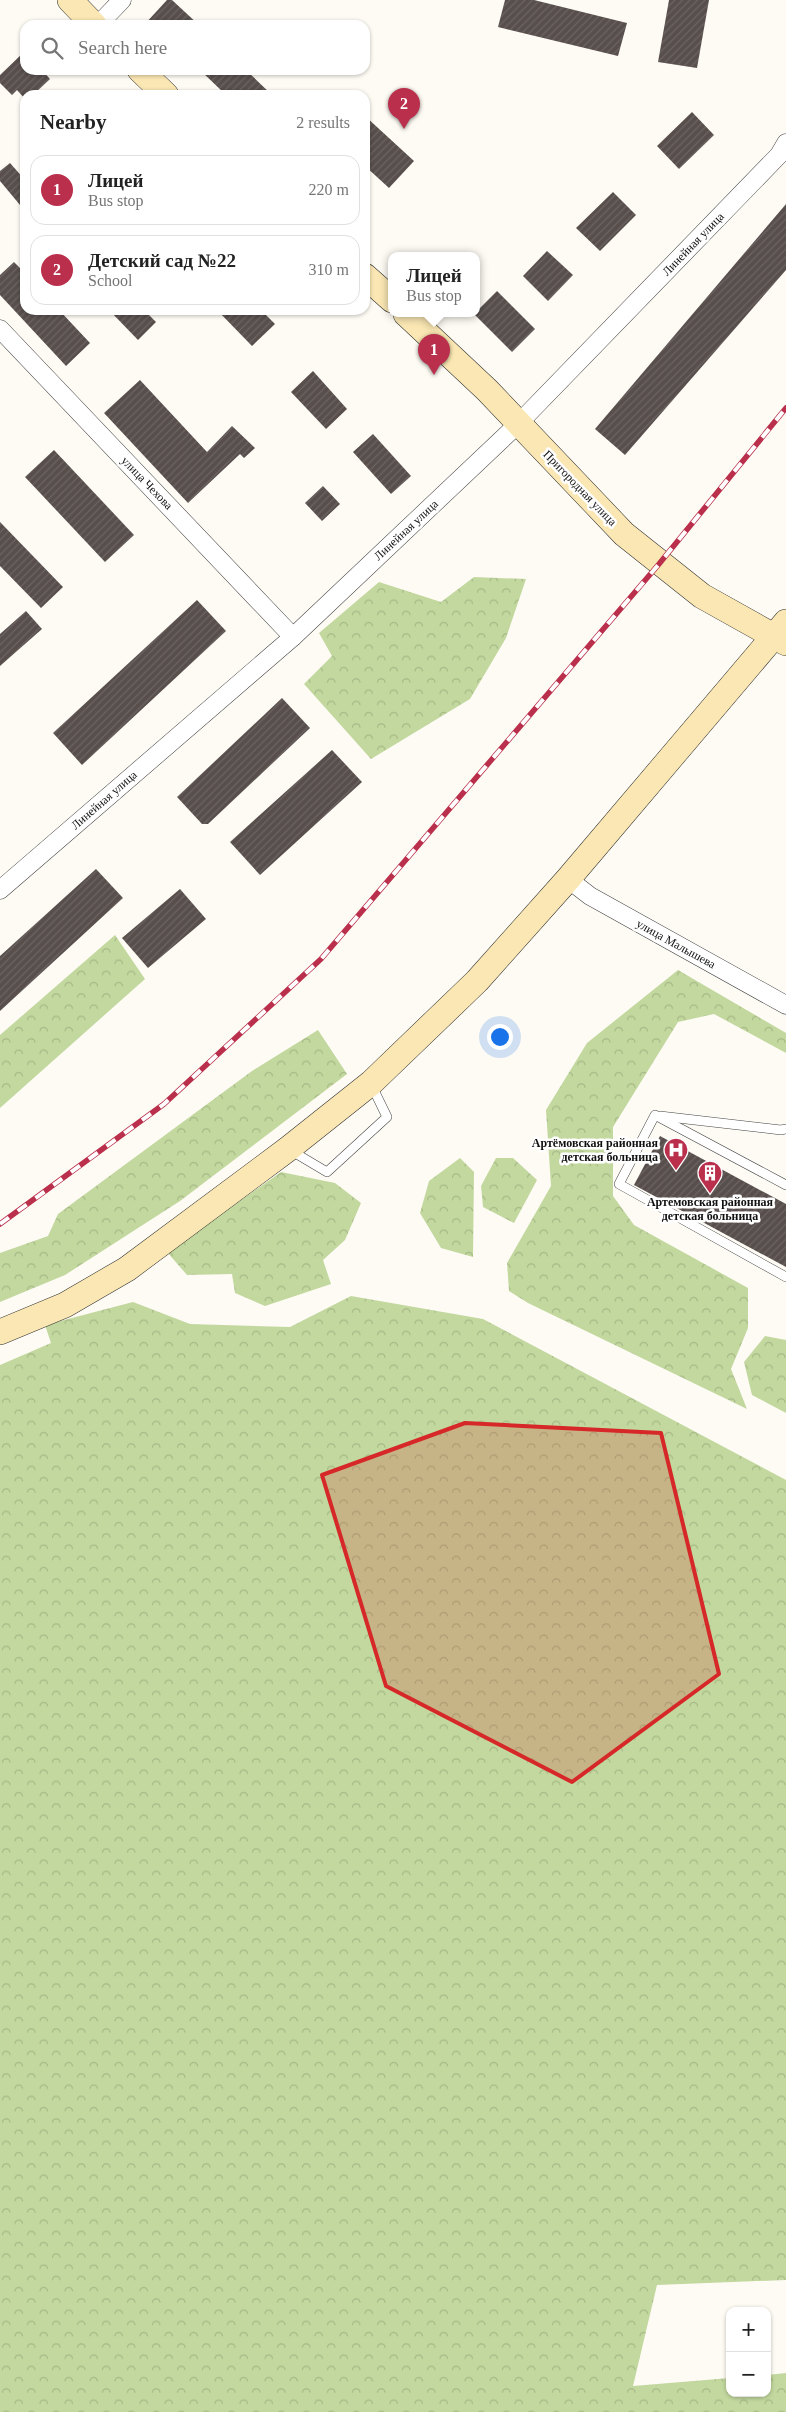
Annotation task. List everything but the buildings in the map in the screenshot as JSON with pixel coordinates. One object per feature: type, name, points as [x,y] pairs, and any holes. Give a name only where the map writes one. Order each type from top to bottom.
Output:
[{"type":"main road","points":[[70,0],[89,20]]},
{"type":"main road","points":[[145,75],[161,90]]},
{"type":"main road","points":[[370,280],[388,296]]},
{"type":"main road","name":"Пригородная улица","points":[[409,317],[487,390],[624,534],[659,564],[702,596],[782,634]]},
{"type":"main road","points":[[0,1332],[65,1306],[127,1269],[288,1149],[371,1084],[477,981],[782,634]]},
{"type":"street","points":[[103,20],[122,0]]},
{"type":"street","name":"Линейная улица","points":[[0,890],[293,637],[518,424],[778,155],[786,143]]},
{"type":"street","name":"улица Чехова","points":[[0,329],[293,637]]},
{"type":"street","name":"улица Малышева","points":[[568,879],[590,896],[786,1005]]},
{"type":"lane","points":[[288,1149],[327,1172],[387,1117],[371,1084]]},
{"type":"lane","points":[[655,1115],[781,1130],[786,1129]]},
{"type":"lane","points":[[655,1115],[786,1185]]},
{"type":"lane","points":[[655,1115],[619,1184],[786,1277]]},
{"type":"highlighted area","points":[[465,1423],[661,1433],[719,1674],[572,1782],[386,1686],[322,1475]]},
{"type":"green space","points":[[474,577],[526,579],[506,638],[470,699],[371,759],[304,684],[332,656],[319,633],[379,582],[441,602]]},
{"type":"green space","points":[[115,935],[145,979],[0,1108],[0,1035]]},
{"type":"green space","points":[[678,970],[786,1033],[786,1053],[714,1014],[678,1022],[613,1127],[613,1196],[634,1225],[748,1288],[748,1328],[731,1369],[747,1409],[528,1303],[509,1291],[507,1263],[551,1186],[546,1110],[587,1043]]},
{"type":"green space","points":[[318,1030],[347,1074],[180,1201],[65,1275],[0,1302],[0,1253],[48,1236],[58,1214],[252,1071]]},
{"type":"green space","points":[[460,1158],[474,1172],[473,1257],[441,1248],[420,1213],[429,1181]]},
{"type":"green space","points":[[496,1158],[513,1158],[537,1180],[514,1223],[483,1207],[481,1186]]},
{"type":"green space","points":[[281,1172],[335,1183],[361,1203],[345,1240],[323,1260],[331,1284],[265,1306],[235,1293],[232,1274],[187,1275],[167,1252]]},
{"type":"green space","points":[[351,1296],[483,1319],[786,1480],[786,2280],[657,2285],[633,2386],[726,2378],[726,2397],[771,2397],[771,2375],[786,2373],[786,2412],[0,2412],[0,1365],[51,1343],[45,1325],[133,1302],[190,1324],[290,1327]]},
{"type":"green space","points":[[765,1336],[786,1340],[786,1413],[752,1395],[744,1362]]},
{"type":"railway","points":[[0,1224],[164,1104],[321,959],[659,564],[786,408]]},
{"type":"place","name":"Детский сад №22","points":[[404,129]]},
{"type":"place","name":"Лицей","points":[[434,375]]},
{"type":"place","name":"Артёмовская районная детская больница","points":[[676,1171]]},
{"type":"place","name":"Артемовская районная детская больница","points":[[710,1194]]}]
